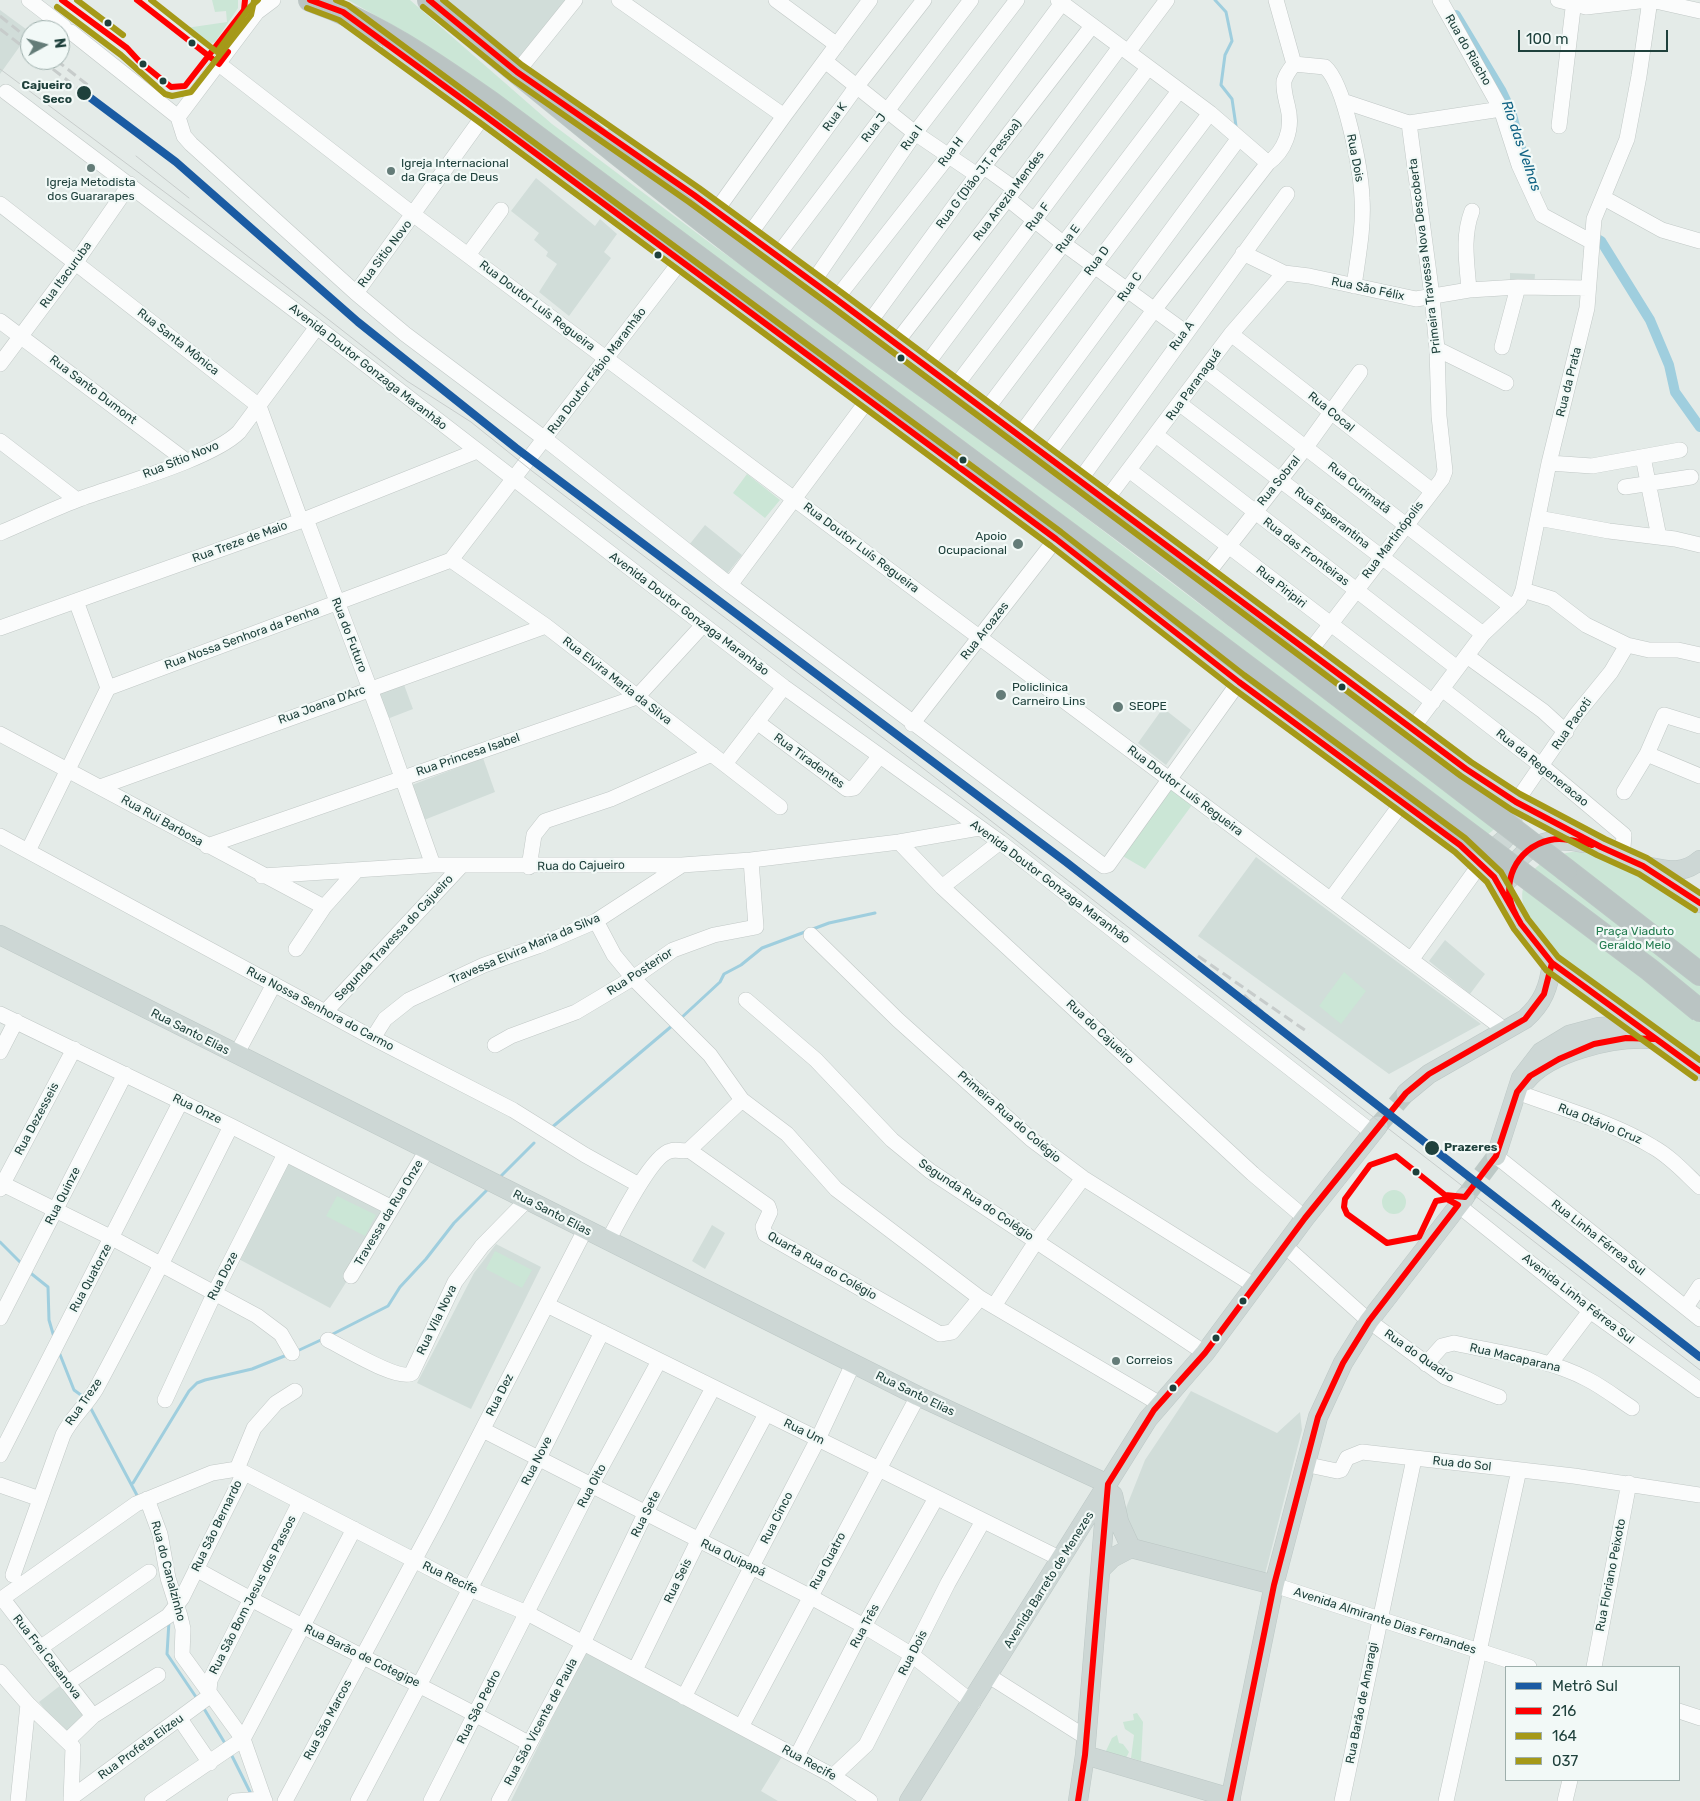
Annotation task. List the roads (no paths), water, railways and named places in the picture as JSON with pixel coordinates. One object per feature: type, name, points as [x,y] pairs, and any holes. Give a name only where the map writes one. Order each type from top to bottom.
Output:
[{"type":"highway","points":[[310,0],[343,12],[418,52],[494,105],[1214,642],[1650,970],[1700,1011]]},
{"type":"highway","points":[[429,0],[614,153],[823,312],[1165,560],[1700,974]]},
{"type":"main road","points":[[343,12],[1056,539],[1239,682],[1460,845],[1481,862],[1494,877],[1521,924],[1552,963],[1700,1071]]},
{"type":"main road","points":[[523,77],[749,235],[1492,787],[1516,802],[1643,866],[1700,903]]},
{"type":"main road","points":[[1460,845],[1477,851],[1490,850],[1500,844],[1510,831],[1512,813],[1504,799],[1492,787]]},
{"type":"main road","points":[[1508,901],[1511,872],[1529,850],[1538,844],[1549,840],[1568,839],[1610,851]]},
{"type":"main road","points":[[1643,866],[1680,870],[1691,867],[1700,860]]},
{"type":"main road","name":"Rua Santo Elias","points":[[0,935],[853,1364],[1108,1484]]},
{"type":"main road","points":[[1406,1093],[1429,1074],[1525,1019],[1541,1003],[1547,990],[1552,963]]},
{"type":"main road","points":[[1496,1156],[1521,1078],[1526,1068],[1550,1045],[1569,1035],[1599,1027],[1636,1025]]},
{"type":"main road","points":[[1517,1092],[1530,1076],[1542,1068],[1594,1044],[1626,1038],[1654,1039]]},
{"type":"main road","name":"Avenida Barreto de Menezes","points":[[910,1801],[973,1703],[1148,1419],[1204,1353],[1305,1218],[1375,1130]]},
{"type":"main road","points":[[1086,1746],[1234,1800],[1274,1585],[1304,1464],[1318,1417],[1343,1363],[1369,1321],[1461,1201]]},
{"type":"main road","points":[[1101,1569],[1112,1558],[1130,1548],[1124,1537],[1114,1497],[1108,1484]]},
{"type":"main road","points":[[1078,1801],[1086,1746],[1108,1484]]},
{"type":"main road","name":"Avenida Almirante Dias Fernandes","points":[[1130,1548],[1274,1585]]},
{"type":"street","points":[[29,0],[178,117],[184,136],[191,144],[356,293],[405,334],[912,724],[1106,866],[1239,682]]},
{"type":"street","points":[[178,117],[257,12],[273,0]]},
{"type":"street","points":[[523,77],[575,0]]},
{"type":"street","points":[[619,0],[784,116]]},
{"type":"street","points":[[776,0],[837,45]]},
{"type":"street","points":[[716,211],[870,0]]},
{"type":"street","name":"Rua K","points":[[749,235],[857,86],[924,0]]},
{"type":"street","name":"Rua J","points":[[777,256],[971,0]]},
{"type":"street","name":"Rua I","points":[[813,282],[915,133],[1018,0]]},
{"type":"street","name":"Rua Anezia Mendes","points":[[896,343],[1124,50],[1167,0]]},
{"type":"street","points":[[1047,455],[1154,310],[1268,163],[1278,156],[1287,136],[1290,117],[1284,81],[1294,64],[1276,0]]},
{"type":"street","name":"Rua do Riacho","points":[[1440,0],[1502,108],[1519,165],[1542,214],[1592,238]]},
{"type":"street","points":[[1558,0],[1605,6],[1650,0],[1700,11]]},
{"type":"street","name":"Rua da Prata","points":[[1412,729],[1483,634],[1521,597],[1549,463],[1584,323],[1594,219],[1627,139],[1640,76],[1650,0]]},
{"type":"street","points":[[1060,1],[1210,113],[1268,163]]},
{"type":"street","name":"Rua H","points":[[836,299],[949,155],[1060,1]]},
{"type":"street","points":[[1559,126],[1573,3]]},
{"type":"street","name":"Rua G (Dião J.T. Pessoa)","points":[[869,323],[980,171],[1092,26]]},
{"type":"street","points":[[826,61],[915,133],[949,155],[980,171],[1012,194],[1036,221],[1064,244],[1185,332]]},
{"type":"street","name":"Rua Doutor Luís Regueira","points":[[219,64],[414,215],[1505,1030]]},
{"type":"street","name":"Rua Dois","points":[[1294,64],[1326,67],[1332,74],[1343,101],[1356,156],[1362,198],[1354,286]]},
{"type":"street","name":"Rua F","points":[[926,365],[1036,221],[1148,68]]},
{"type":"street","name":"Avenida Doutor Gonzaga Maranhão","points":[[3,89],[317,327],[784,687],[1000,842],[1375,1130]]},
{"type":"street","name":"Rua E","points":[[955,387],[1179,91]]},
{"type":"street","points":[[1343,101],[1409,123],[1502,108]]},
{"type":"street","name":"Rua D","points":[[986,410],[1210,113]]},
{"type":"street","points":[[414,215],[484,115]]},
{"type":"street","name":"Primeira Travessa Nova Descoberta","points":[[1409,123],[1438,349],[1438,416],[1446,466],[1442,479]]},
{"type":"street","name":"Rua C","points":[[1020,435],[1238,138]]},
{"type":"street","name":"Rua Itacuruba","points":[[0,364],[76,262],[130,184]]},
{"type":"street","name":"Rua A","points":[[1080,480],[1286,194]]},
{"type":"street","points":[[1604,198],[1662,230],[1700,241]]},
{"type":"street","name":"Rua Santa Mônica","points":[[0,204],[259,406]]},
{"type":"street","points":[[468,255],[501,210]]},
{"type":"street","points":[[1468,290],[1465,238],[1466,226],[1472,211]]},
{"type":"street","name":"Rua Sitio Novo","points":[[356,293],[414,215]]},
{"type":"street","name":"Rua São Félix","points":[[1243,253],[1284,273],[1411,298],[1468,290],[1518,287],[1588,288]]},
{"type":"street","name":"Rua Doutor Fábio Maranhão","points":[[514,480],[680,262]]},
{"type":"street","name":"Rua Paranaguá","points":[[1106,500],[1231,334],[1284,273]]},
{"type":"street","points":[[1502,347],[1518,287]]},
{"type":"street","name":"Rua Santo Dumont","points":[[0,321],[185,460]]},
{"type":"street","name":"Rua Sítio Novo","points":[[0,533],[77,500],[185,460],[229,441],[239,432],[317,327]]},
{"type":"street","name":"Rua Cocal","points":[[1231,334],[1431,490]]},
{"type":"street","points":[[1438,349],[1506,383]]},
{"type":"street","name":"Rua Curimatã","points":[[1205,370],[1512,606]]},
{"type":"street","points":[[1332,412],[1360,372]]},
{"type":"street","points":[[730,585],[867,401]]},
{"type":"street","name":"Rua Esperantina","points":[[1180,404],[1483,634]]},
{"type":"street","points":[[259,406],[279,464],[303,520]]},
{"type":"street","name":"Rua Sobral","points":[[1207,574],[1332,412]]},
{"type":"street","name":"Rua das Fronteiras","points":[[1156,435],[1254,513],[1457,668]]},
{"type":"street","points":[[0,441],[77,500]]},
{"type":"street","points":[[1549,463],[1592,466],[1680,450]]},
{"type":"street","name":"Rua Treze de Maio","points":[[0,628],[303,520],[477,451]]},
{"type":"street","points":[[1642,457],[1649,483],[1658,537]]},
{"type":"street","name":"Rua Piripiri","points":[[1129,470],[1433,702]]},
{"type":"street","points":[[1625,487],[1691,477]]},
{"type":"street","name":"Rua Martinópolis","points":[[1310,651],[1431,490],[1442,479]]},
{"type":"street","points":[[452,560],[514,480]]},
{"type":"street","points":[[1538,518],[1700,545]]},
{"type":"street","name":"Rua do Futuro","points":[[303,520],[369,688],[433,865]]},
{"type":"street","name":"Rua Aroazes","points":[[912,724],[1056,539]]},
{"type":"street","name":"Rua Nossa Senhora da Penha","points":[[108,688],[452,560]]},
{"type":"street","name":"Rua Elvira Maria da Silva","points":[[452,560],[546,626],[780,807]]},
{"type":"street","points":[[1523,590],[1552,599],[1586,625],[1628,645],[1649,650],[1678,650],[1700,655]]},
{"type":"street","points":[[28,851],[108,688],[76,601]]},
{"type":"street","name":"Rua Princesa Isabel","points":[[207,846],[636,697],[703,624]]},
{"type":"street","name":"Rua Joana D'Arc","points":[[100,787],[369,688],[546,626]]},
{"type":"street","name":"Rua Pacoti","points":[[1516,802],[1543,767],[1576,715],[1611,672],[1628,645]]},
{"type":"street","points":[[1467,656],[1543,711],[1566,732]]},
{"type":"street","points":[[724,764],[784,687]]},
{"type":"street","name":"Rua da Regeneracao","points":[[1442,688],[1543,767],[1624,835],[1623,847],[1610,851]]},
{"type":"street","points":[[1624,792],[1647,754],[1664,716],[1700,726]]},
{"type":"street","name":"Rua Tiradentes","points":[[757,722],[847,789],[854,788],[879,757]]},
{"type":"street","name":"Rua Rui Barbosa","points":[[0,734],[324,908]]},
{"type":"street","points":[[530,866],[534,835],[545,821],[611,799],[712,754]]},
{"type":"street","points":[[1647,754],[1700,776]]},
{"type":"street","points":[[1331,899],[1402,803]]},
{"type":"street","name":"Rua do Cajueiro","points":[[262,876],[433,865],[682,865],[751,860],[899,842],[979,828]]},
{"type":"street","name":"Rua Nossa Senhora do Carmo","points":[[0,836],[373,1038],[513,1110],[585,1155],[638,1185]]},
{"type":"street","name":"Rua do Cajueiro","points":[[899,842],[942,887],[1253,1174],[1305,1218]]},
{"type":"street","points":[[942,887],[1000,842]]},
{"type":"street","name":"Rua Posterior","points":[[495,1045],[511,1036],[576,1012],[633,978],[674,950],[694,941],[756,927],[751,860]]},
{"type":"street","points":[[1411,960],[1481,862]]},
{"type":"street","name":"Segunda Travessa do Cajueiro","points":[[326,1011],[462,865]]},
{"type":"street","name":"Travessa Elvira Maria da Silva","points":[[373,1038],[385,1019],[409,1000],[484,965],[538,946],[596,921],[682,865]]},
{"type":"street","points":[[296,949],[324,908],[357,870]]},
{"type":"street","points":[[596,921],[614,955],[673,1020],[710,1055],[742,1100],[787,1134],[836,1189],[980,1298],[1160,1404]]},
{"type":"street","name":"Primeira Rua do Colégio","points":[[811,935],[898,1020],[1009,1119],[1083,1178],[1255,1286]]},
{"type":"street","points":[[236,1055],[274,984]]},
{"type":"street","name":"Segunda Rua do Colégio","points":[[746,1000],[816,1060],[892,1140],[930,1171],[1037,1240],[1204,1353]]},
{"type":"street","name":"Rua Onze","points":[[0,1014],[181,1101],[392,1208]]},
{"type":"street","points":[[0,1052],[16,1021]]},
{"type":"street","name":"Rua Dezesseis","points":[[1,1187],[74,1049]]},
{"type":"street","name":"Rua Quinze","points":[[0,1318],[125,1074]]},
{"type":"street","name":"Rua Otávio Cruz","points":[[1517,1092],[1616,1128],[1653,1146],[1670,1158],[1700,1187]]},
{"type":"street","points":[[608,1241],[638,1185],[668,1151],[689,1150],[742,1100]]},
{"type":"street","name":"Rua Quatorze","points":[[0,1455],[181,1101]]},
{"type":"street","name":"Rua Treze","points":[[6,1573],[40,1499],[69,1423],[94,1392],[163,1264],[231,1126]]},
{"type":"street","name":"Travessa da Rua Onze","points":[[351,1276],[427,1150]]},
{"type":"street","name":"Quarta Rua do Colégio","points":[[689,1150],[768,1206],[770,1212],[763,1227],[764,1234],[940,1334],[952,1332],[980,1298]]},
{"type":"street","name":"Rua Doze","points":[[165,1400],[215,1292],[285,1154]]},
{"type":"street","name":"Rua Linha Férrea Sul","points":[[1496,1156],[1700,1319]]},
{"type":"street","points":[[994,1306],[1037,1240],[1083,1178]]},
{"type":"street","points":[[1,1187],[112,1238],[215,1292],[274,1327],[289,1344],[292,1353]]},
{"type":"street","name":"Rua Vila Nova","points":[[328,1340],[401,1376],[412,1373],[455,1282],[482,1246],[527,1200]]},
{"type":"street","name":"Avenida Linha Férrea Sul","points":[[1461,1201],[1590,1311],[1700,1390]]},
{"type":"street","name":"Rua Dez","points":[[413,1560],[483,1430],[585,1230]]},
{"type":"street","points":[[1285,1246],[1369,1321]]},
{"type":"street","points":[[1686,1307],[1700,1286]]},
{"type":"street","name":"Rua Um","points":[[547,1305],[1061,1559]]},
{"type":"street","points":[[1550,1364],[1590,1311]]},
{"type":"street","name":"Rua do Quadro","points":[[1369,1321],[1449,1380],[1499,1397]]},
{"type":"street","name":"Rua Nove","points":[[358,1801],[539,1458],[602,1332]]},
{"type":"street","name":"Rua Macaparana","points":[[1426,1364],[1440,1348],[1448,1343],[1550,1364],[1589,1379],[1632,1408]]},
{"type":"street","name":"Rua Oito","points":[[527,1613],[591,1486],[659,1361]]},
{"type":"street","name":"Rua Cinco","points":[[684,1696],[818,1439],[853,1364]]},
{"type":"street","name":"Rua Sete","points":[[582,1643],[645,1514],[713,1388]]},
{"type":"street","name":"Rua São Bernardo","points":[[173,1610],[196,1569],[240,1471],[254,1428],[276,1404],[295,1391]]},
{"type":"street","name":"Rua Quatro","points":[[741,1727],[809,1596],[918,1396]]},
{"type":"street","name":"Rua Seis","points":[[635,1670],[698,1541],[766,1414]]},
{"type":"street","name":"Rua Quipapá","points":[[483,1430],[809,1596],[864,1626],[912,1656],[973,1703]]},
{"type":"street","name":"Rua do Sol","points":[[1304,1464],[1334,1472],[1340,1470],[1347,1458],[1359,1452],[1629,1483],[1700,1494]]},
{"type":"street","name":"Rua Barão de Amaragi","points":[[1342,1801],[1414,1459]]},
{"type":"street","points":[[1446,1801],[1519,1470]]},
{"type":"street","points":[[1,1599],[142,1502],[212,1473],[240,1471]]},
{"type":"street","name":"Rua Recife","points":[[240,1471],[470,1589],[527,1613],[797,1756],[833,1776],[870,1801]]},
{"type":"street","name":"Rua Floriano Peixoto","points":[[1594,1666],[1629,1483]]},
{"type":"street","points":[[0,1485],[40,1499]]},
{"type":"street","name":"Rua Três","points":[[797,1756],[864,1626],[936,1498]]},
{"type":"street","name":"Rua do Canalzinho","points":[[142,1502],[160,1534],[173,1610],[183,1629],[182,1655],[199,1680],[205,1698],[234,1746],[255,1800]]},
{"type":"street","name":"Rua São Bom Jesus dos Passos","points":[[205,1698],[210,1680],[300,1502]]},
{"type":"street","name":"Rua Dois","points":[[833,1776],[866,1745],[948,1583],[983,1522]]},
{"type":"street","points":[[152,1801],[234,1746],[302,1627],[354,1529]]},
{"type":"street","name":"Rua São Marcos","points":[[285,1801],[413,1560]]},
{"type":"street","name":"Rua Barão de Cotegipe","points":[[196,1569],[302,1627],[419,1683],[528,1743]]},
{"type":"street","points":[[40,1648],[149,1572]]},
{"type":"street","points":[[6,1573],[30,1580]]},
{"type":"street","name":"Avenida Almirante Dias Fernandes","points":[[1274,1585],[1525,1666]]},
{"type":"street","name":"Rua Frei Casanova","points":[[1,1599],[93,1716]]},
{"type":"street","points":[[67,1684],[173,1610]]},
{"type":"street","name":"Rua São Pedro","points":[[431,1801],[527,1613]]},
{"type":"street","name":"Rua São Vicente de Paula","points":[[499,1801],[582,1643]]},
{"type":"street","points":[[0,1672],[28,1704],[74,1749],[71,1799]]},
{"type":"street","points":[[67,1741],[93,1716],[158,1675]]},
{"type":"street","points":[[989,1676],[1086,1746]]},
{"type":"street","name":"Rua Profeta Elizeu","points":[[71,1799],[180,1719],[205,1698]]},
{"type":"street","points":[[18,1801],[28,1704]]},
{"type":"street","points":[[1680,1711],[1700,1718]]},
{"type":"street","points":[[180,1719],[210,1763]]},
{"type":"street","points":[[1566,1801],[1570,1781]]},
{"type":"waterway","points":[[1215,0],[1226,12],[1232,41],[1225,55],[1221,85],[1232,99],[1236,126]]},
{"type":"waterway","name":"Rio das Velhas","points":[[1456,15],[1501,90],[1511,111],[1523,156]]},
{"type":"waterway","name":"Rio das Velhas","points":[[1589,234],[1601,241],[1650,320],[1669,365],[1675,392],[1700,427]]},
{"type":"waterway","points":[[680,1019],[720,982],[724,974],[741,965],[762,948],[829,923],[875,913]]},
{"type":"waterway","points":[[550,1129],[673,1025]]},
{"type":"waterway","points":[[500,1177],[534,1143]]},
{"type":"waterway","points":[[329,1336],[388,1306],[400,1287],[426,1259],[454,1223],[487,1190]]},
{"type":"waterway","points":[[0,1242],[22,1264]]},
{"type":"waterway","points":[[28,1271],[48,1287],[49,1320],[54,1337]]},
{"type":"waterway","points":[[295,1352],[323,1339]]},
{"type":"waterway","points":[[59,1352],[74,1390],[85,1398]]},
{"type":"waterway","points":[[133,1483],[189,1391],[197,1383],[252,1369],[287,1355]]},
{"type":"waterway","points":[[89,1405],[139,1499]]},
{"type":"waterway","points":[[169,1621],[167,1654],[198,1700]]},
{"type":"waterway","points":[[203,1707],[226,1745]]},
{"type":"waterway","points":[[230,1752],[252,1796]]},
{"type":"tunnel","points":[[1378,1126],[1406,1093]]},
{"type":"tunnel","points":[[1465,1197],[1496,1156]]},
{"type":"tram line","points":[[0,69],[190,211],[407,381],[471,422],[532,471],[924,769],[1700,1370]]},
{"type":"tram line","points":[[136,156],[189,198]]},
{"type":"railway","points":[[0,16],[20,32]]},
{"type":"railway","points":[[0,29],[20,44]]},
{"type":"railway","points":[[54,70],[84,93]]},
{"type":"railway","points":[[69,70],[89,86]]},
{"type":"railway","points":[[1198,956],[1309,1033]]},
{"type":"railway","points":[[1244,995],[1299,1045]]},
{"type":"metro line","name":"Sul","points":[[84,93],[176,162],[358,322],[516,448],[1066,862],[1700,1357]]},
{"type":"place","name":"Cajueiro Seco","points":[[84,93]]},
{"type":"place","name":"Igreja Metodista dos Guararapes","points":[[91,168]]},
{"type":"place","name":"Igreja Internacional da Graça de Deus","points":[[391,171]]},
{"type":"place","name":"Apoio Ocupacional","points":[[1018,544]]},
{"type":"place","name":"Policlinica Carneiro Lins","points":[[1001,695]]},
{"type":"place","name":"SEOPE","points":[[1118,707]]},
{"type":"place","name":"Prazeres","points":[[1432,1148]]},
{"type":"place","name":"Correios","points":[[1116,1361]]},
{"type":"park label","name":"Praça Viaduto Geraldo Melo","points":[[1635,939]]}]
